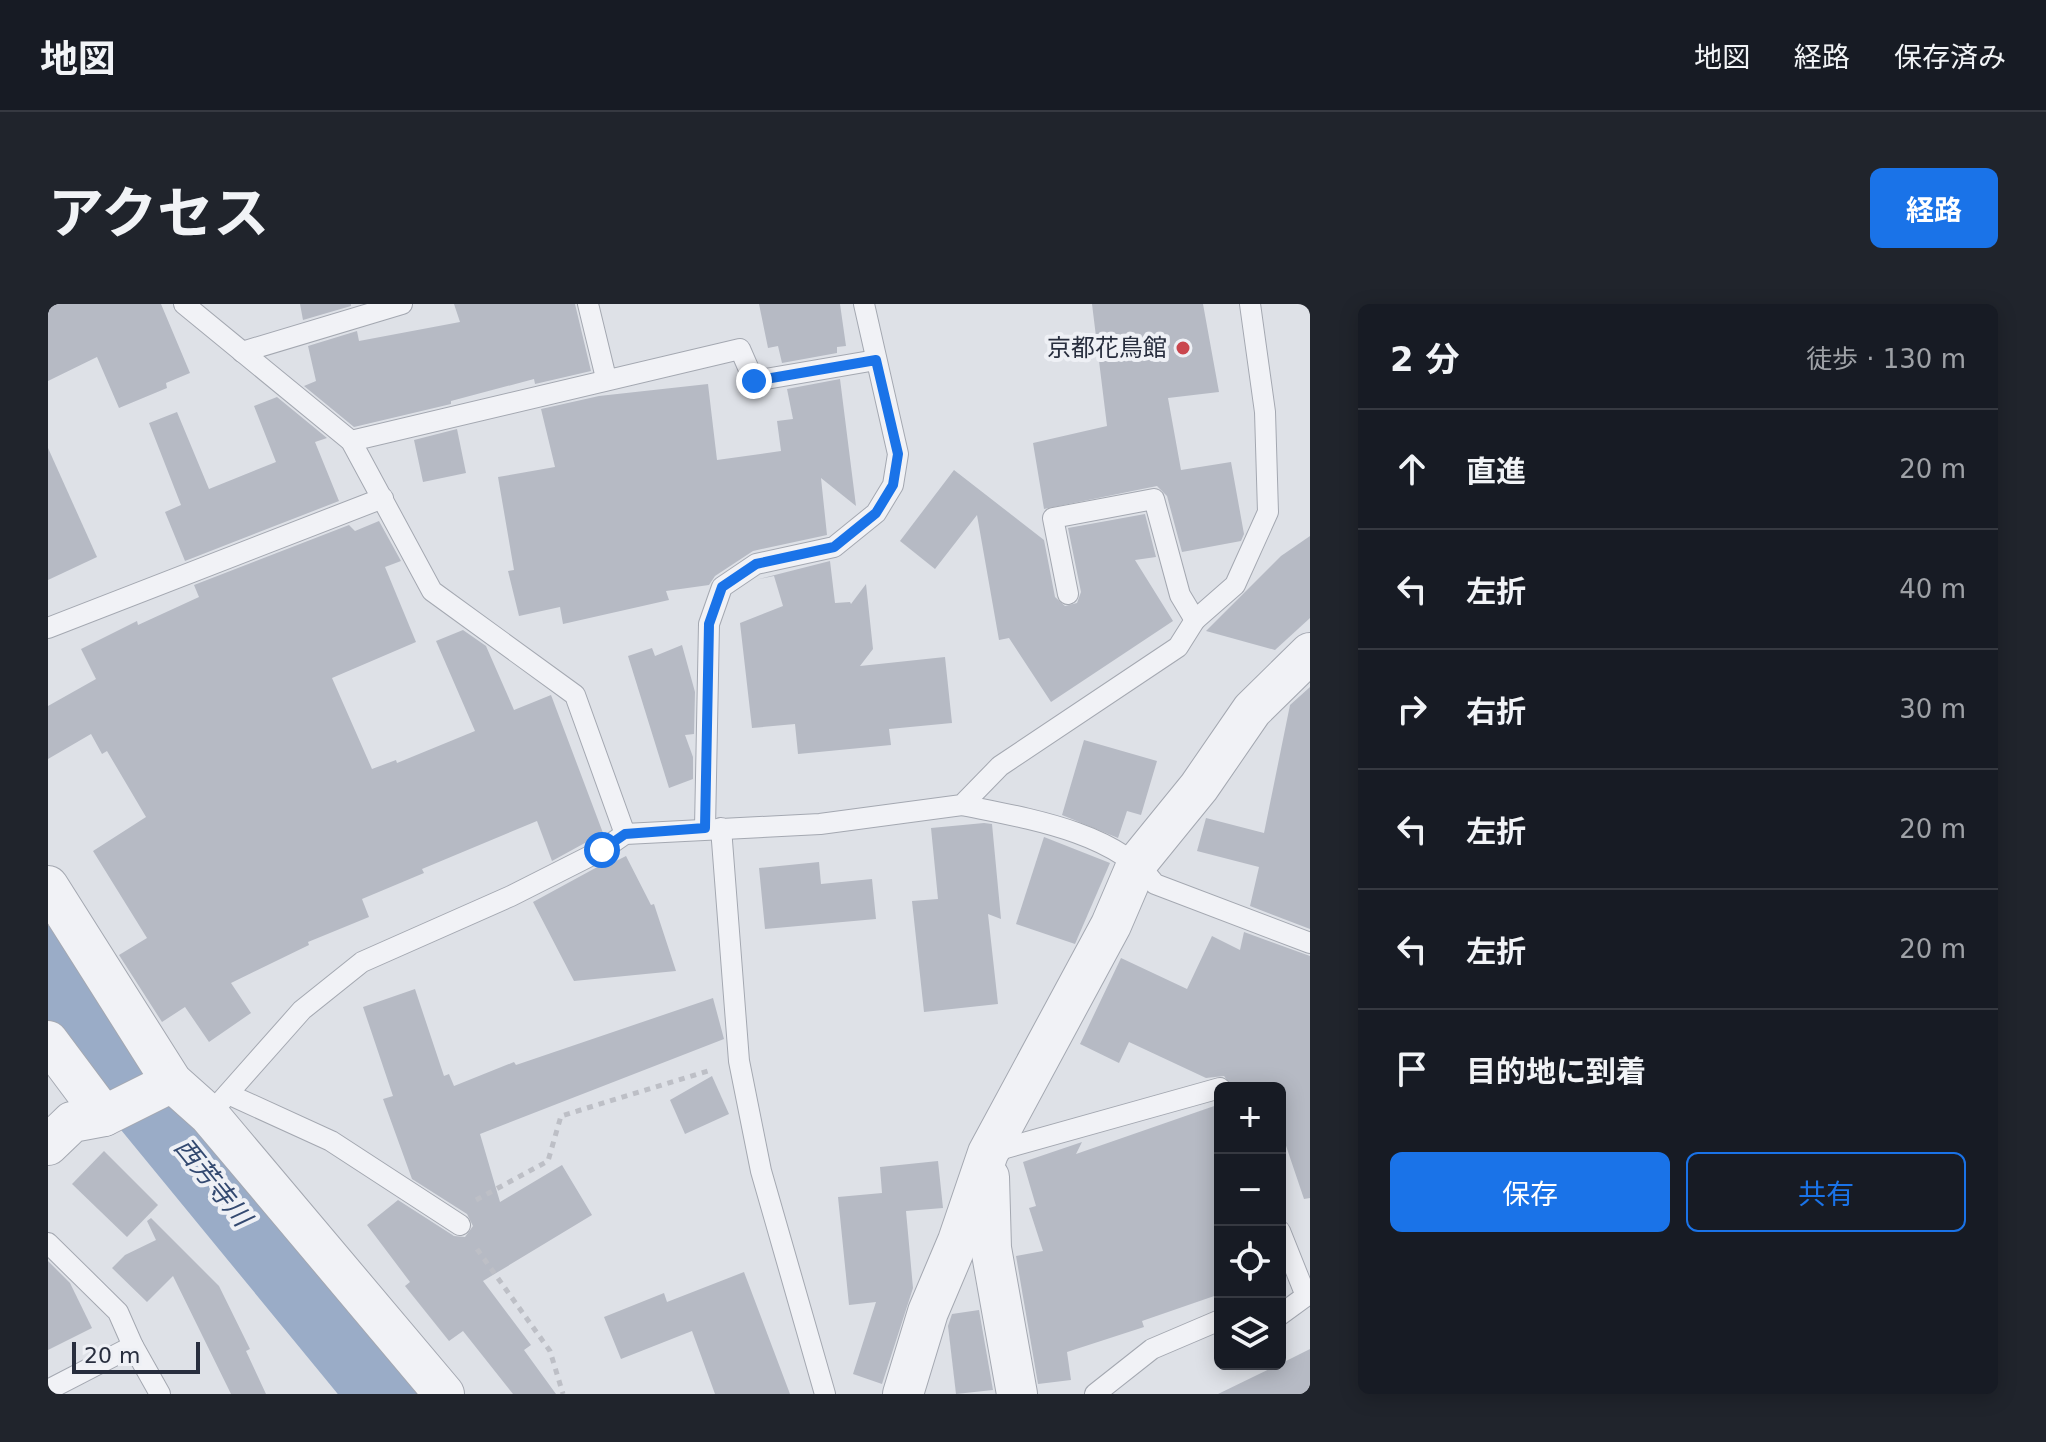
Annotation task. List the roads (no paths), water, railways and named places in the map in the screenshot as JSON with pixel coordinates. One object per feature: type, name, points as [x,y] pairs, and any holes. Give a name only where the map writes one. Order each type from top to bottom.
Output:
[{"type":"street","points":[[903,1394],[928,1312],[958,1241],[988,1153],[1111,925],[1138,862],[1199,787],[1252,710],[1310,653]]},
{"type":"street","points":[[48,886],[172,1082],[218,1105],[444,1394]]},
{"type":"street","points":[[48,1041],[104,1116]]},
{"type":"street","points":[[48,1145],[72,1122],[104,1116],[172,1082]]},
{"type":"street","points":[[988,1153],[991,1248],[1017,1394]]},
{"type":"lane","points":[[184,304],[351,441],[432,591],[575,695],[625,834]]},
{"type":"lane","points":[[242,352],[402,304]]},
{"type":"lane","points":[[588,304],[606,378]]},
{"type":"lane","points":[[825,1394],[761,1171],[739,1061],[713,828],[709,624],[722,587],[756,564],[834,547],[876,513],[893,485],[898,454],[864,304]]},
{"type":"lane","points":[[962,805],[1000,766],[1178,647],[1195,620],[1235,585],[1268,512],[1265,412],[1250,304]]},
{"type":"lane","points":[[351,441],[606,378],[740,349],[754,381],[876,360]]},
{"type":"lane","points":[[48,628],[383,498]]},
{"type":"lane","points":[[1068,594],[1053,518],[1154,499],[1180,595],[1195,620]]},
{"type":"lane","points":[[460,1225],[331,1141],[218,1105],[302,1010],[362,962],[511,896],[602,850],[625,834],[820,824],[962,805],[1056,825],[1138,862],[1155,884],[1310,943]]},
{"type":"lane","points":[[988,1153],[1214,1090]]},
{"type":"lane","points":[[48,1243],[118,1312],[160,1394]]},
{"type":"lane","points":[[1286,1246],[1306,1296],[1286,1311]]},
{"type":"lane","points":[[1095,1394],[1152,1349],[1214,1323]]},
{"type":"lane","points":[[48,1390],[133,1346]]},
{"type":"waterway","name":"西芳寺川","points":[[48,964],[102,1047],[387,1394]]},
{"type":"place","name":"京都花鳥館","points":[[1183,348]]}]
